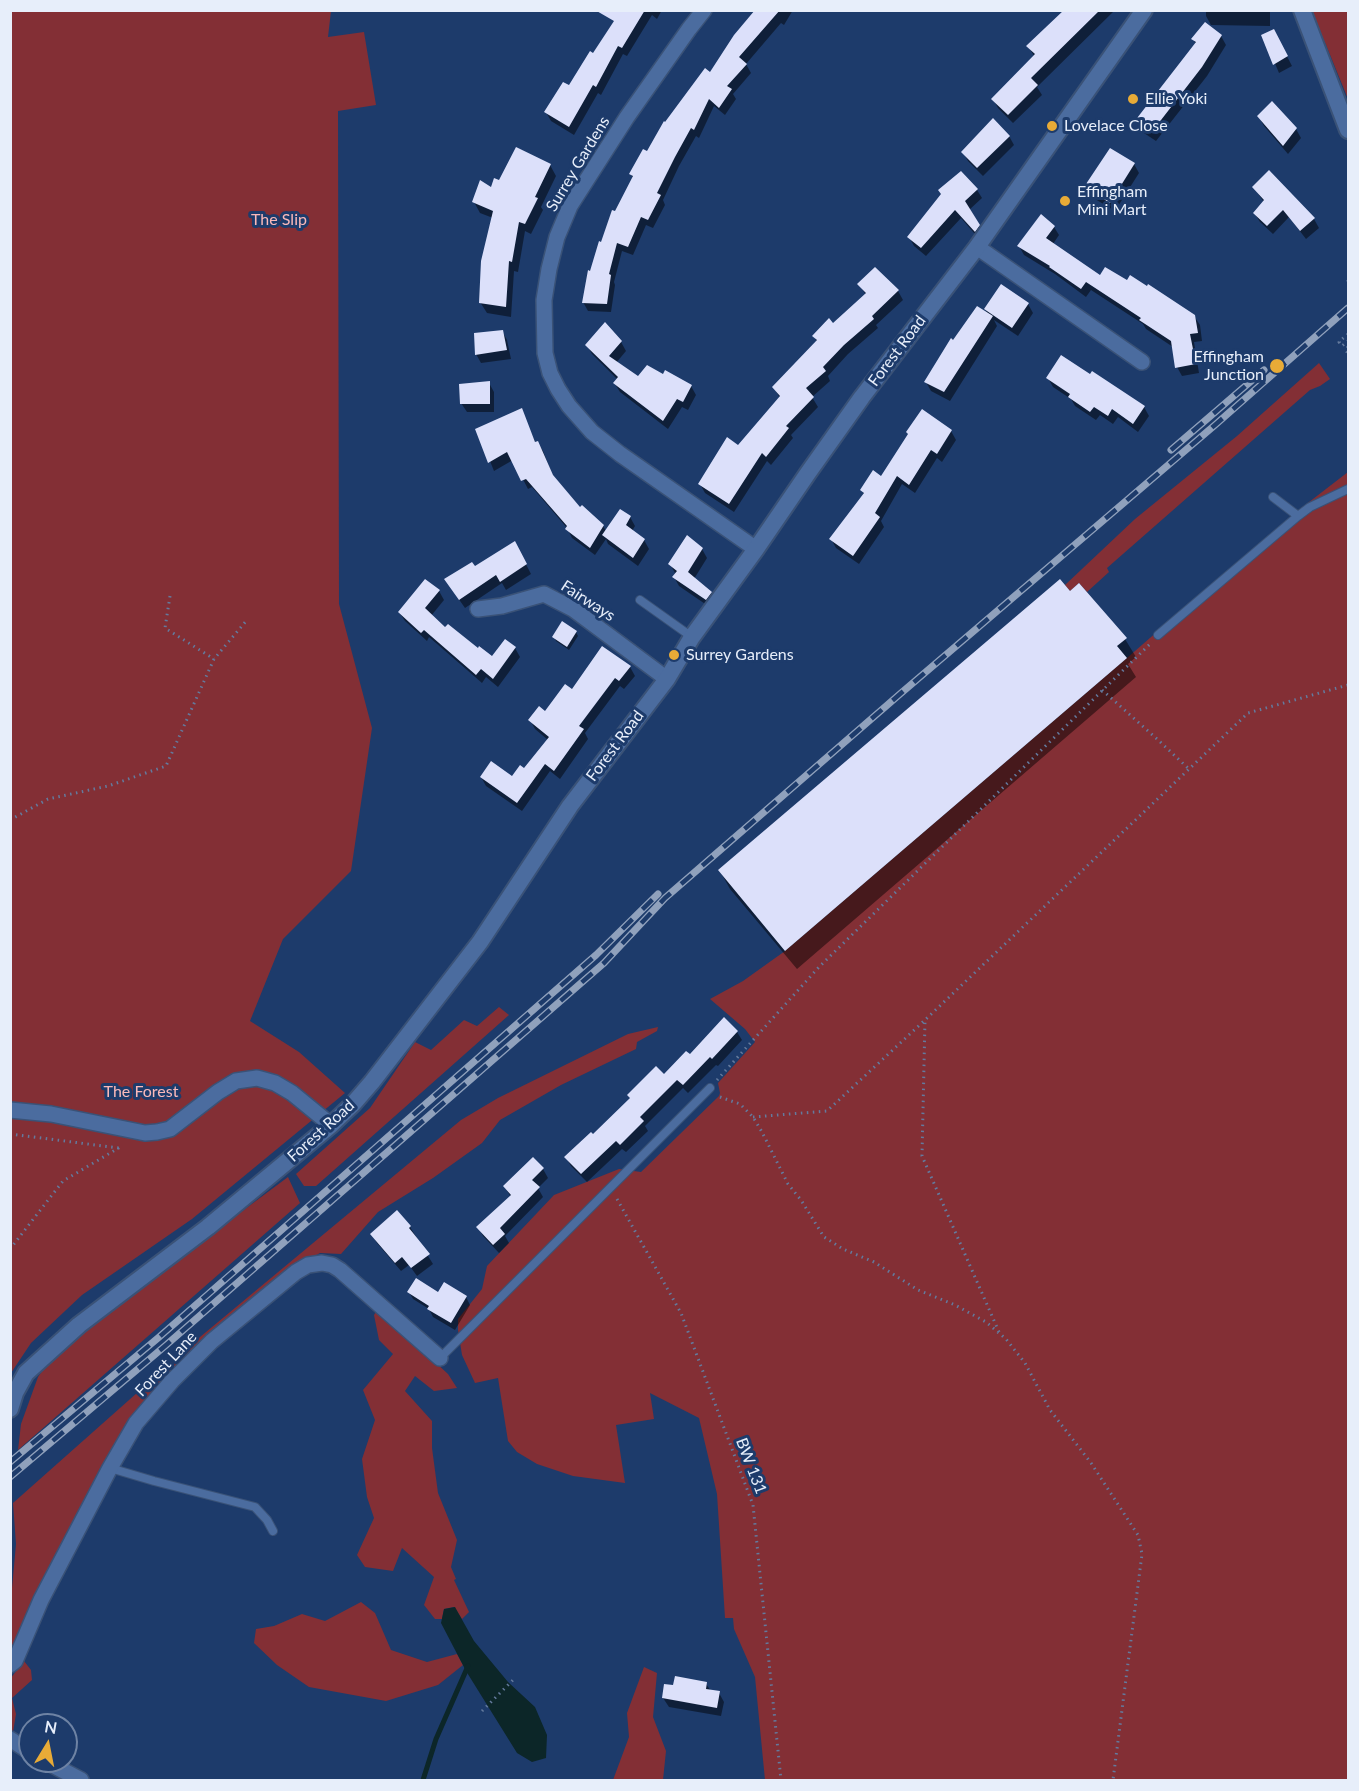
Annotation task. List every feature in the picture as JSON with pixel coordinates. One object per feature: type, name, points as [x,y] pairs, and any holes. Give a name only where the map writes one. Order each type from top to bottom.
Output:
[{"type":"street","name":"Surrey Gardens","points":[[704,10],[688,29],[627,117],[570,206],[557,237],[549,269],[544,300],[545,353],[550,373],[558,389],[569,406],[592,432],[756,549]]},
{"type":"street","name":"Forest Road","points":[[10,1409],[15,1393],[26,1373],[79,1325],[208,1227],[331,1125],[372,1082],[480,942],[570,806],[667,678],[692,637],[862,397],[977,247],[1144,10]]},
{"type":"street","points":[[1302,10],[1348,130]]},
{"type":"street","points":[[977,247],[1142,362]]},
{"type":"street","name":"Fairways","points":[[478,609],[502,606],[544,594],[573,609],[667,678]]},
{"type":"street","points":[[10,1110],[51,1114],[145,1133],[170,1129],[236,1081],[256,1078],[275,1083],[292,1093],[331,1125]]},
{"type":"street","name":"Forest Lane","points":[[10,1665],[15,1661],[41,1599],[136,1423],[172,1381],[212,1341],[296,1272],[308,1265],[322,1263],[332,1265],[440,1358]]},
{"type":"lane","points":[[1158,635],[1298,516],[1310,507],[1348,489]]},
{"type":"lane","points":[[1273,497],[1298,516]]},
{"type":"lane","points":[[640,600],[692,637]]},
{"type":"lane","points":[[440,1358],[710,1088]]},
{"type":"lane","points":[[110,1468],[255,1507],[273,1530]]},
{"type":"path","points":[[1348,334],[1338,342],[1342,346],[1348,341]]},
{"type":"path","points":[[1348,347],[1345,350],[1348,353]]},
{"type":"path","points":[[170,596],[165,628],[214,659]]},
{"type":"path","points":[[10,820],[48,799],[108,786],[166,766],[214,659],[247,620]]},
{"type":"path","points":[[1111,1780],[1114,1772],[1142,1554],[1138,1535],[1091,1463],[1050,1410],[1025,1363],[1006,1339],[986,1322],[918,1290],[874,1262],[843,1249],[824,1237],[788,1184],[753,1117],[741,1104],[718,1096],[710,1088],[819,967],[1158,635]]},
{"type":"path","points":[[753,1117],[827,1111],[1248,713],[1348,686]]},
{"type":"path","points":[[1102,690],[1189,769]]},
{"type":"path","points":[[925,1020],[922,1156],[1000,1334]]},
{"type":"path","points":[[10,1249],[63,1180],[145,1133]]},
{"type":"path","points":[[10,1134],[119,1148]]},
{"type":"path","name":"BW 131","points":[[610,1187],[681,1312],[753,1505],[781,1780]]},
{"type":"path","points":[[482,1711],[513,1680]]},
{"type":"green space","points":[[11,11],[331,11],[328,37],[364,32],[376,105],[338,111],[339,604],[372,728],[351,871],[283,939],[250,1021],[299,1052],[345,1093],[192,1219],[82,1295],[31,1343],[11,1373]]},
{"type":"green space","points":[[1310,11],[1348,11],[1348,99],[1326,45]]},
{"type":"green space","points":[[1319,363],[1330,379],[1310,390],[1107,568],[1109,572],[1087,592],[1079,583],[1070,591],[1065,585],[1135,519],[1237,436]]},
{"type":"green space","points":[[1348,472],[1348,1780],[765,1780],[755,1677],[734,1629],[733,1618],[725,1618],[717,1494],[699,1418],[650,1393],[654,1419],[616,1425],[625,1483],[573,1476],[537,1464],[517,1452],[508,1441],[498,1378],[475,1383],[462,1355],[458,1319],[482,1289],[487,1266],[554,1195],[619,1169],[641,1172],[719,1096],[718,1083],[755,1042],[745,1029],[710,999],[743,981],[785,951],[1214,582],[1300,509]]},
{"type":"green space","points":[[499,1007],[509,1015],[316,1186],[304,1186],[296,1174],[370,1108],[415,1042],[431,1050],[464,1020],[477,1026]]},
{"type":"green space","points":[[658,1027],[657,1031],[637,1042],[636,1049],[561,1085],[500,1120],[482,1143],[433,1178],[378,1212],[341,1254],[320,1253],[285,1273],[141,1407],[52,1564],[11,1648],[11,1599],[16,1544],[13,1503],[200,1337],[461,1120],[498,1098],[628,1034]]},
{"type":"green space","points":[[288,1177],[300,1203],[18,1450],[21,1424],[38,1377],[51,1358],[91,1320],[151,1279]]},
{"type":"green space","points":[[378,1309],[448,1374],[457,1388],[434,1391],[415,1376],[405,1391],[432,1421],[432,1448],[438,1493],[457,1540],[451,1567],[456,1579],[454,1580],[469,1612],[462,1619],[454,1607],[444,1609],[442,1619],[435,1619],[424,1605],[434,1577],[402,1548],[393,1571],[365,1567],[357,1555],[374,1518],[367,1497],[362,1459],[375,1420],[363,1390],[393,1354],[379,1340],[374,1315]]},
{"type":"green space","points":[[361,1602],[375,1613],[391,1650],[427,1662],[457,1654],[463,1665],[438,1685],[386,1701],[309,1687],[277,1665],[254,1643],[256,1629],[274,1626],[302,1614],[325,1621]]},
{"type":"green space","points":[[24,1661],[31,1670],[32,1680],[12,1698],[16,1714],[13,1732],[10,1731],[10,1679]]},
{"type":"green space","points":[[644,1667],[657,1673],[653,1717],[666,1751],[663,1780],[613,1780],[629,1737],[627,1713]]},
{"type":"shaded area","points":[[455,1607],[474,1641],[508,1682],[535,1707],[547,1735],[546,1758],[532,1762],[517,1753],[466,1671],[441,1623],[444,1609]]},
{"type":"building","points":[[595,10],[645,10],[622,48],[618,46],[596,87],[593,85],[569,127],[544,112],[563,82],[569,85],[590,51],[593,53],[614,21]]},
{"type":"building","points":[[755,10],[780,10],[739,57],[747,64],[727,86],[732,89],[719,108],[709,99],[694,130],[691,128],[675,157],[657,193],[661,195],[648,220],[641,217],[628,247],[617,243],[609,274],[611,275],[607,304],[582,303],[588,270],[590,271],[599,241],[601,242],[612,210],[615,211],[633,176],[629,174],[643,149],[647,151],[664,121],[705,68],[710,72],[734,35]]},
{"type":"building","points":[[1064,10],[1100,10],[1031,78],[1038,85],[1008,115],[991,99],[1035,54],[1026,46]]},
{"type":"building","points":[[1205,22],[1222,35],[1202,67],[1151,133],[1134,122],[1196,42],[1191,39]]},
{"type":"building","points":[[1274,29],[1288,56],[1273,65],[1261,35]]},
{"type":"building","points":[[1272,101],[1297,128],[1283,146],[1257,116]]},
{"type":"building","points":[[993,118],[1010,136],[977,168],[961,152]]},
{"type":"building","points":[[516,147],[551,164],[525,224],[519,222],[512,262],[509,261],[506,307],[479,303],[481,261],[493,211],[472,202],[480,180],[491,187],[494,178],[499,180]]},
{"type":"building","points":[[1110,148],[1135,163],[1110,203],[1084,187]]},
{"type":"building","points":[[1269,170],[1315,218],[1300,231],[1283,210],[1267,226],[1253,213],[1264,200],[1252,187]]},
{"type":"building","points":[[961,171],[978,189],[965,201],[980,225],[975,232],[955,210],[921,248],[907,237],[941,194],[938,190]]},
{"type":"building","points":[[1041,214],[1055,226],[1046,238],[1100,275],[1105,267],[1127,280],[1130,275],[1195,315],[1198,333],[1190,334],[1196,364],[1175,368],[1171,341],[1086,282],[1081,289],[1050,266],[1017,246]]},
{"type":"building","points":[[875,267],[899,290],[872,316],[874,319],[823,367],[826,371],[806,388],[814,397],[786,426],[789,428],[766,457],[762,453],[729,504],[698,484],[727,437],[738,445],[780,396],[772,387],[817,340],[812,336],[829,318],[833,323],[866,293],[857,284]]},
{"type":"building","points":[[1001,284],[1029,303],[1012,328],[984,309]]},
{"type":"building","points":[[977,306],[993,316],[944,392],[924,382],[951,338],[953,340]]},
{"type":"building","points":[[605,322],[622,341],[609,356],[638,376],[647,365],[663,374],[665,370],[692,385],[683,402],[677,399],[663,421],[613,383],[618,377],[585,345]]},
{"type":"building","points":[[503,330],[507,350],[475,355],[474,333]]},
{"type":"building","points":[[1061,355],[1090,374],[1092,371],[1145,406],[1133,424],[1112,409],[1108,416],[1094,407],[1090,412],[1068,397],[1070,394],[1046,378]]},
{"type":"building","points":[[490,381],[490,404],[460,404],[459,384]]},
{"type":"building","points":[[522,408],[535,442],[538,441],[553,475],[580,507],[582,505],[604,525],[590,548],[565,529],[567,526],[526,479],[521,481],[507,452],[488,463],[475,429]]},
{"type":"building","points":[[922,409],[952,430],[937,454],[931,450],[909,485],[897,476],[875,513],[880,517],[853,556],[829,539],[864,493],[860,490],[873,470],[881,476]]},
{"type":"building","points":[[620,509],[631,516],[626,525],[645,539],[633,558],[602,535]]},
{"type":"building","points":[[687,535],[703,548],[688,572],[712,592],[706,600],[672,577],[677,571],[668,564]]},
{"type":"building","points":[[515,541],[527,564],[500,582],[496,575],[459,600],[444,579],[472,562],[475,566]]},
{"type":"building","points":[[425,579],[440,590],[425,608],[445,627],[448,624],[492,656],[505,639],[516,647],[493,679],[481,669],[476,675],[424,630],[421,633],[398,612]]},
{"type":"building","points":[[1060,579],[1070,591],[1079,583],[1127,638],[1117,646],[1127,658],[785,951],[718,870]]},
{"type":"building","points":[[562,621],[577,631],[567,647],[552,637]]},
{"type":"building","points":[[602,646],[631,666],[619,681],[615,678],[579,726],[584,729],[554,771],[545,764],[517,803],[480,777],[491,761],[512,776],[520,765],[524,768],[549,737],[528,720],[539,706],[545,711],[565,684],[572,689]]},
{"type":"building","points":[[724,1017],[738,1031],[683,1085],[677,1080],[640,1117],[644,1121],[620,1145],[616,1141],[581,1174],[564,1157],[591,1132],[593,1134],[630,1098],[627,1095],[656,1066],[664,1074],[686,1051],[690,1054]]},
{"type":"building","points":[[533,1157],[544,1168],[532,1180],[540,1187],[500,1228],[505,1234],[493,1245],[476,1227],[511,1195],[503,1186]]},
{"type":"building","points":[[397,1210],[430,1254],[411,1268],[402,1257],[395,1263],[370,1234]]},
{"type":"building","points":[[416,1278],[438,1292],[444,1282],[467,1296],[451,1323],[427,1309],[429,1306],[407,1292]]},
{"type":"building","points":[[675,1676],[707,1682],[706,1689],[720,1691],[717,1708],[662,1698],[664,1684],[673,1685]]},
{"type":"waterway","points":[[423,1780],[436,1739],[468,1666]]},
{"type":"railway","points":[[10,1477],[165,1346],[604,963],[665,898],[1348,308]]},
{"type":"railway","points":[[1171,450],[1264,370]]},
{"type":"railway","points":[[10,1462],[158,1338],[596,955],[658,894]]},
{"type":"place","name":"Ellie Yoki","points":[[1133,99]]},
{"type":"place","name":"Lovelace Close","points":[[1052,126]]},
{"type":"place","name":"Effingham Mini Mart","points":[[1065,201]]},
{"type":"place","name":"Effingham Junction","points":[[1277,366]]},
{"type":"place","name":"Surrey Gardens","points":[[674,655]]},
{"type":"park label","name":"The Slip","points":[[279,220]]},
{"type":"park label","name":"The Forest","points":[[141,1092]]}]
